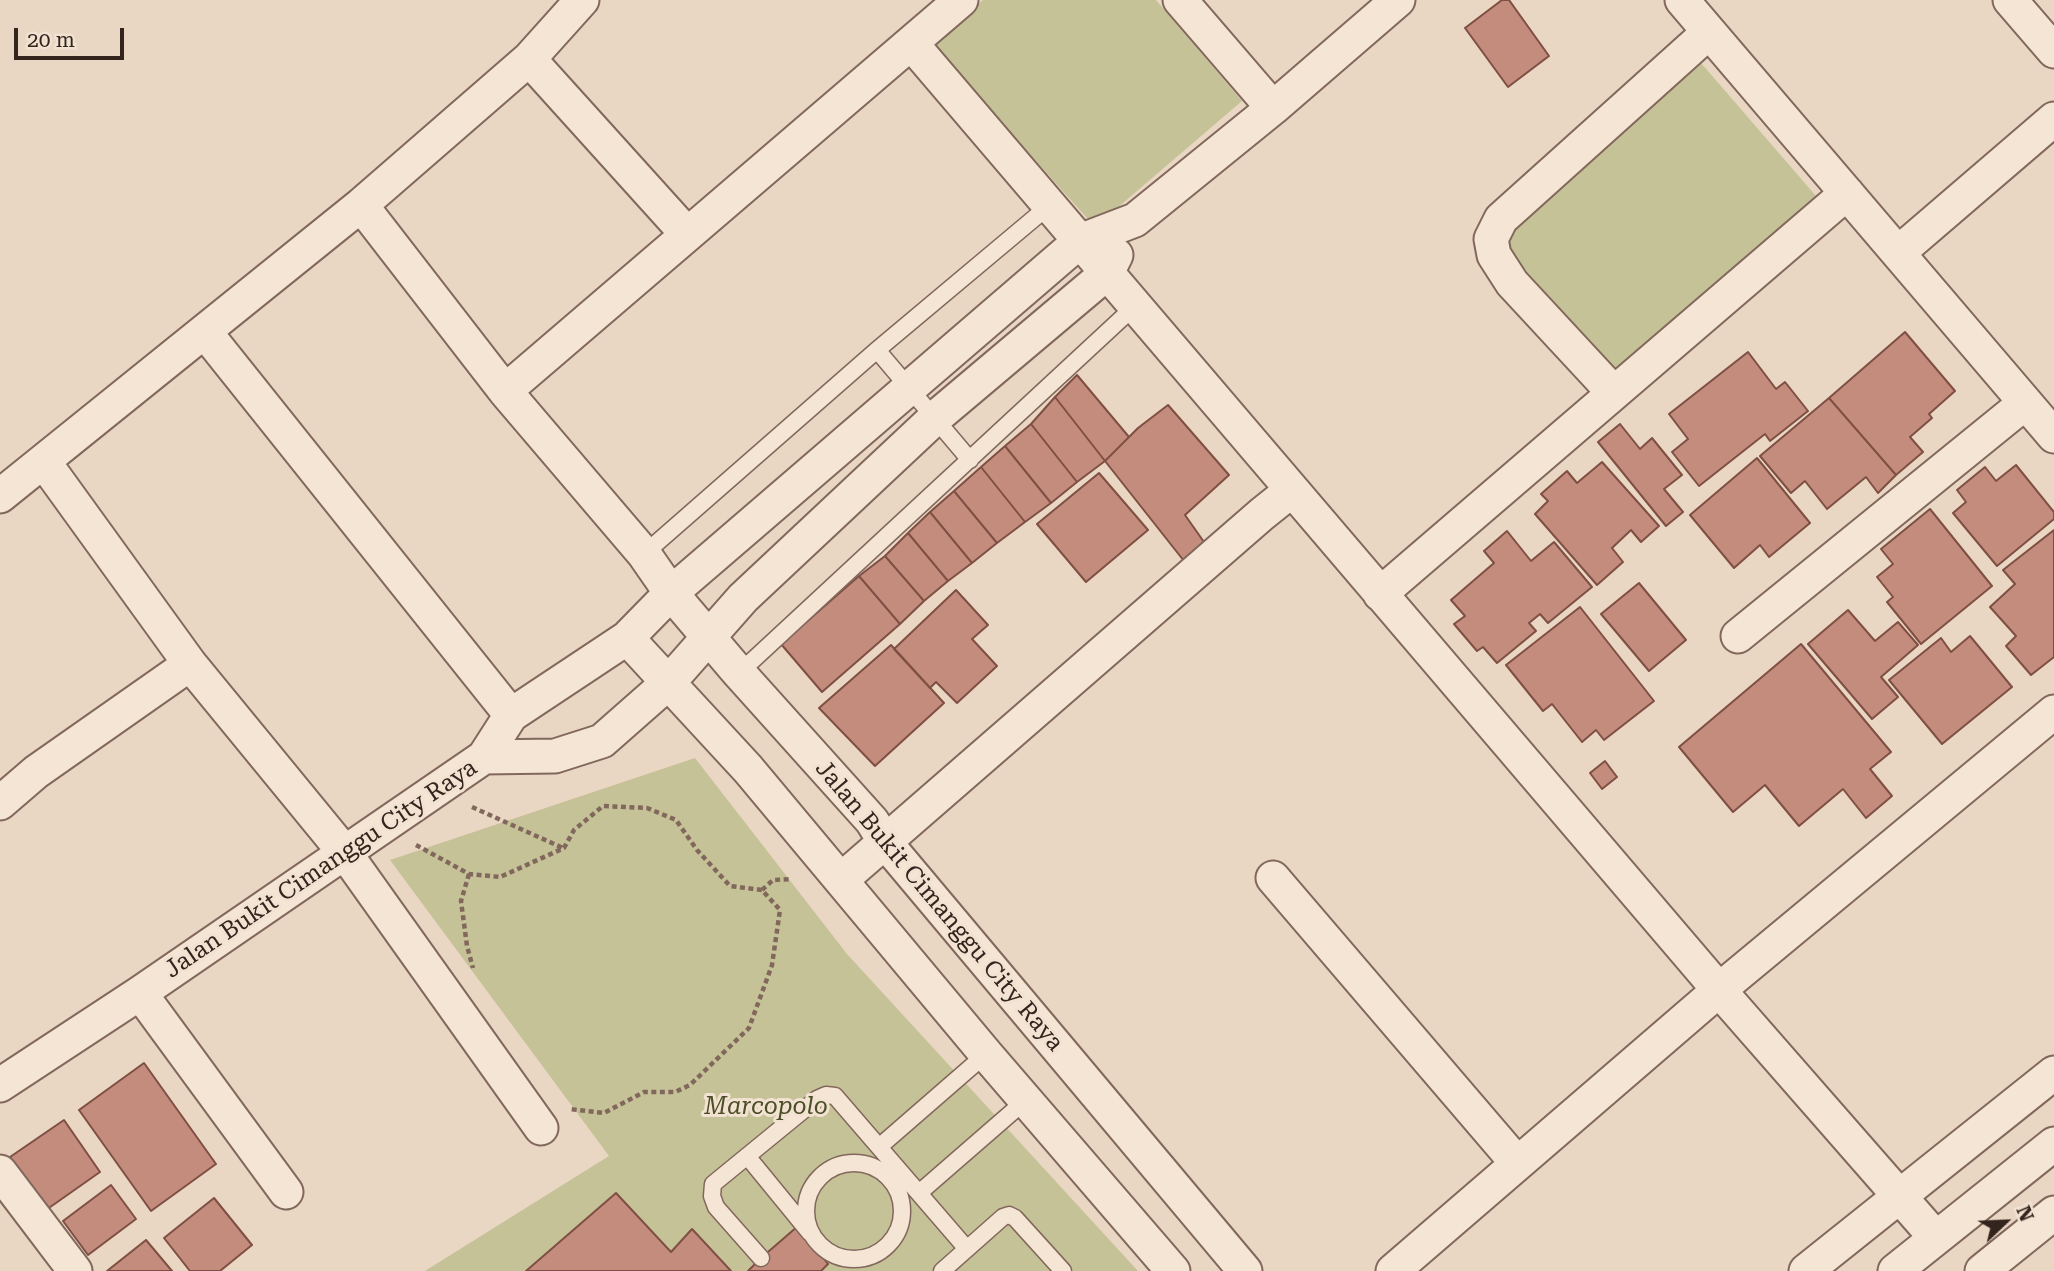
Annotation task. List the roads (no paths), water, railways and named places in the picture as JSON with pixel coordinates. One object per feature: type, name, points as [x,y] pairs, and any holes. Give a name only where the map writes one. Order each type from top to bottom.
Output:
[{"type":"street","points":[[0,496],[361,205],[529,59],[582,0]]},
{"type":"street","points":[[505,391],[961,0]]},
{"type":"street","points":[[1180,0],[1273,108]]},
{"type":"street","points":[[361,205],[505,391],[644,554],[671,593],[1080,241],[1135,220],[1273,108],[1398,0]]},
{"type":"street","points":[[1682,0],[2054,436]]},
{"type":"street","points":[[2010,0],[2054,51]]},
{"type":"street","points":[[1614,393],[1512,283],[1494,255],[1491,239],[1500,219],[1709,32]]},
{"type":"street","points":[[911,43],[1719,990],[1936,1238]]},
{"type":"street","points":[[529,59],[687,234]]},
{"type":"street","points":[[1898,253],[2054,119]]},
{"type":"street","points":[[1381,594],[1847,193]]},
{"type":"street","points":[[484,757],[555,756],[602,741],[669,682],[743,598],[935,418],[1107,273],[1135,220]]},
{"type":"street","points":[[205,332],[511,715]]},
{"type":"street","points":[[1738,636],[2025,403]]},
{"type":"street","points":[[44,462],[190,664],[345,853],[552,1116]]},
{"type":"street","points":[[841,880],[1292,490]]},
{"type":"street","name":"Jalan Bukit Cimanggu City Raya","points":[[0,1085],[140,993],[484,757],[511,715],[627,638],[671,593],[872,821],[885,842],[1245,1271]]},
{"type":"street","points":[[627,638],[748,769],[986,1055],[1173,1271]]},
{"type":"street","points":[[0,803],[36,772],[190,664]]},
{"type":"street","points":[[1393,1271],[1719,990],[2054,712]]},
{"type":"street","points":[[1273,878],[1517,1163]]},
{"type":"street","points":[[140,993],[286,1192]]},
{"type":"street","points":[[1806,1271],[2054,1073]]},
{"type":"street","points":[[1895,1271],[2054,1144]]},
{"type":"street","points":[[0,1172],[75,1271]]},
{"type":"street","points":[[1982,1271],[2054,1213]]},
{"type":"lane","points":[[644,554],[877,350],[1050,205]]},
{"type":"lane","points":[[739,673],[1135,306]]},
{"type":"lane","points":[[877,350],[970,460]]},
{"type":"lane","points":[[879,1147],[986,1055]]},
{"type":"lane","points":[[761,1258],[716,1207],[712,1196],[713,1184],[817,1099],[826,1095],[835,1096],[879,1147],[895,1175],[902,1206],[901,1221],[895,1235],[873,1254],[858,1259],[843,1258],[829,1252],[817,1241],[809,1227],[806,1213],[808,1198],[824,1174],[836,1166],[851,1163],[865,1164],[895,1175],[919,1193],[967,1249]]},
{"type":"lane","points":[[919,1193],[1026,1100]]},
{"type":"lane","points":[[747,1156],[841,1271]]},
{"type":"lane","points":[[944,1271],[1003,1217],[1009,1215],[1063,1271]]},
{"type":"park label","name":"Marcopolo","points":[[766,1107]]}]
